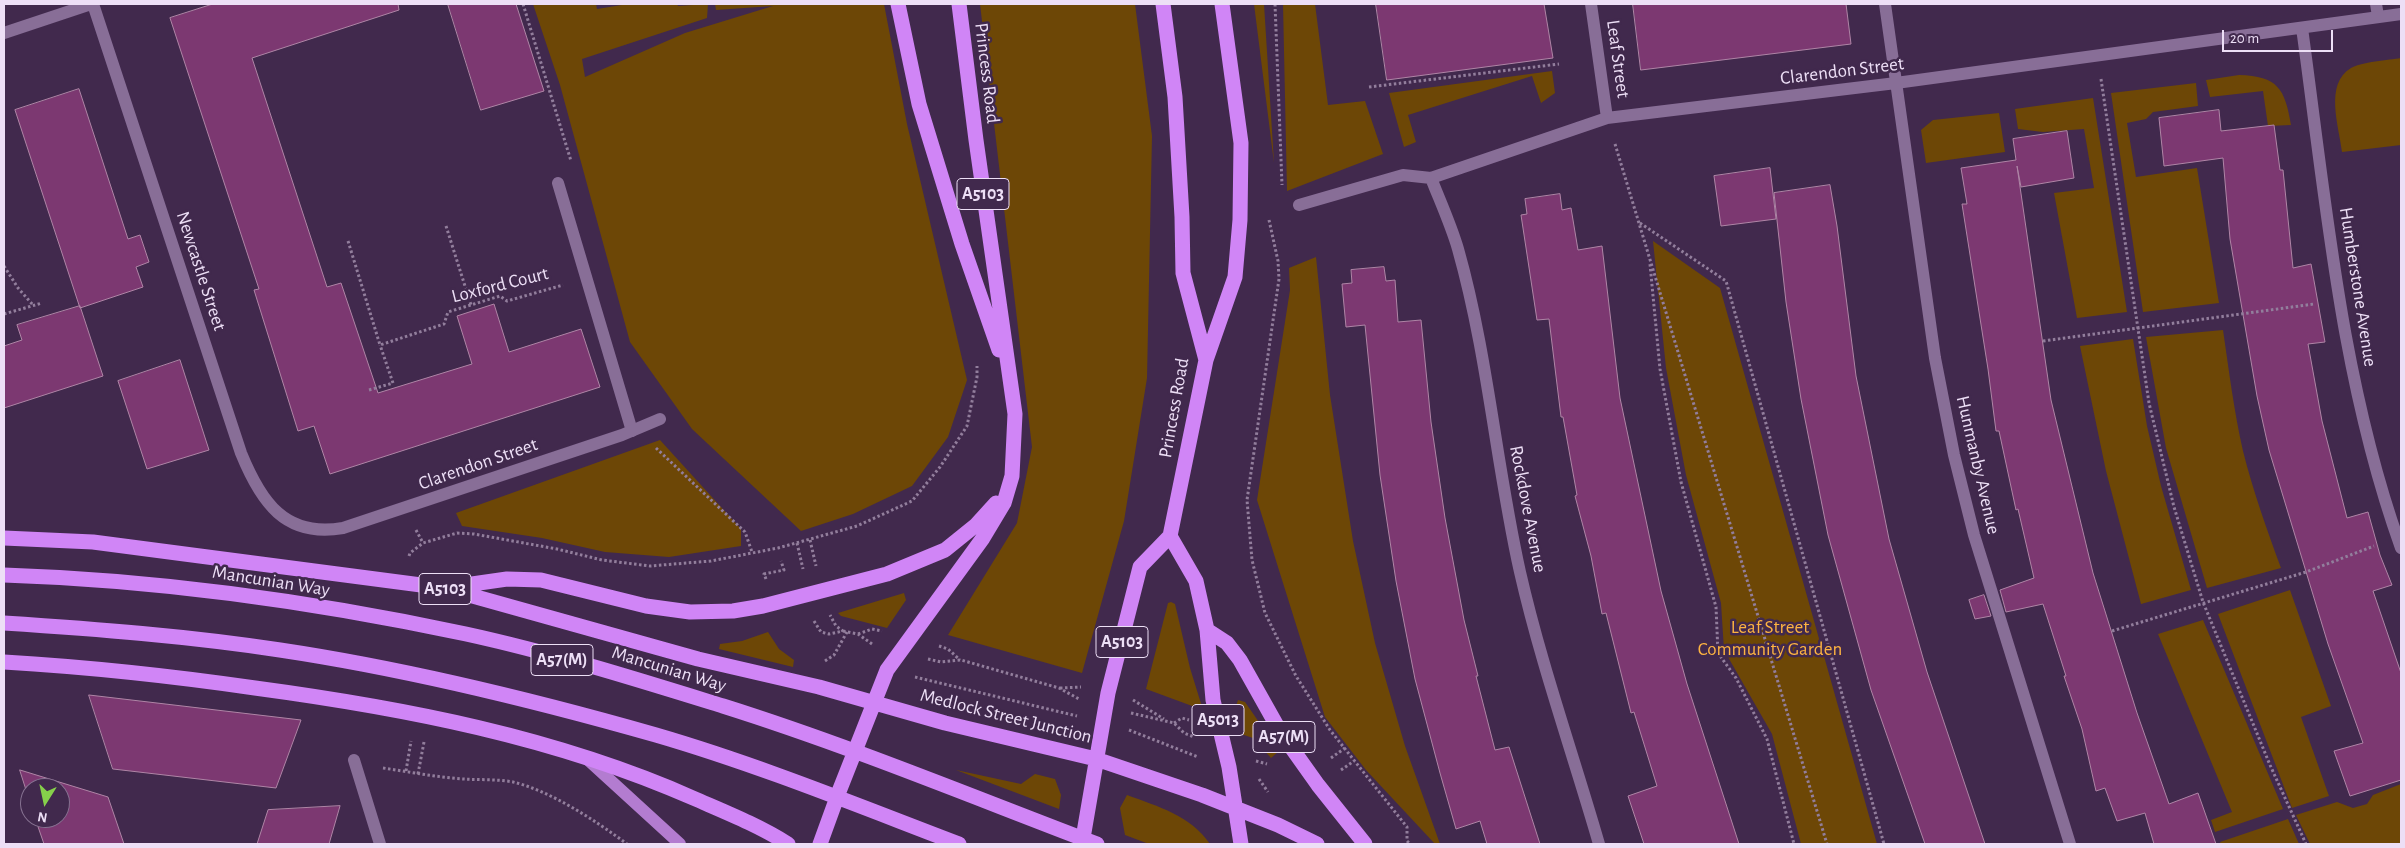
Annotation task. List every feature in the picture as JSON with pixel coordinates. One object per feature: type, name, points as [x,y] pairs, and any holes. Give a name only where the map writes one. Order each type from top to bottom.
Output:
[{"type":"highway","points":[[898,4],[919,104],[962,244],[1011,383]]},
{"type":"highway","name":"Princess Road","points":[[875,703],[887,670],[983,538],[1004,503],[1012,476],[1015,414],[976,140],[959,4]]},
{"type":"highway","name":"Princess Road","points":[[1163,4],[1175,97],[1182,217],[1183,273],[1206,360],[1170,536]]},
{"type":"highway","points":[[1206,360],[1235,277],[1240,220],[1241,144],[1222,4]]},
{"type":"highway","points":[[444,588],[507,579],[540,580],[646,606],[690,612],[764,606],[887,574],[945,550],[976,525],[996,502],[1012,476]]},
{"type":"highway","points":[[1170,536],[1196,581],[1207,630]]},
{"type":"highway","name":"A5103","points":[[1082,844],[1108,693],[1140,567],[1170,536]]},
{"type":"highway","name":"Mancunian Way","points":[[4,538],[93,542],[444,588],[698,659],[819,687],[875,703]]},
{"type":"highway","name":"Mancunian Way","points":[[4,574],[68,577],[178,587],[362,615],[467,634],[612,673],[726,707],[878,760],[1097,844]]},
{"type":"highway","name":"A57(M)","points":[[4,623],[96,629],[280,650],[462,685],[658,736],[753,767],[959,844]]},
{"type":"highway","name":"A5013","points":[[1207,630],[1213,700],[1229,767],[1241,844]]},
{"type":"highway","name":"A57(M)","points":[[1207,630],[1226,643],[1240,660],[1281,733],[1318,785],[1365,844]]},
{"type":"highway","points":[[4,662],[179,677],[384,707],[455,722],[585,758],[661,784],[758,827],[788,844]]},
{"type":"highway","name":"A5103","points":[[820,844],[875,703]]},
{"type":"highway","name":"Medlock Street Junction","points":[[875,703],[1096,759],[1278,825],[1317,844]]},
{"type":"main road","points":[[585,758],[680,844]]},
{"type":"street","points":[[4,33],[92,4]]},
{"type":"street","name":"Newcastle Street","points":[[92,4],[241,453],[252,481],[265,501],[287,521],[304,527]]},
{"type":"street","name":"Leaf Street","points":[[1592,4],[1607,118]]},
{"type":"street","name":"Hunmanby Avenue","points":[[1885,4],[1935,358],[1954,455],[1974,535],[2070,844]]},
{"type":"street","name":"Clarendon Street","points":[[1299,205],[1403,175],[1431,178],[1607,118],[1896,83],[2098,54],[2302,28],[2377,10],[2401,14]]},
{"type":"street","name":"Humberstone Avenue","points":[[2302,28],[2341,313],[2366,432],[2401,548]]},
{"type":"street","name":"Rockdove Avenue","points":[[1431,178],[1457,247],[1477,324],[1502,485],[1537,640],[1599,844]]},
{"type":"street","points":[[558,183],[637,428]]},
{"type":"street","name":"Clarendon Street","points":[[304,527],[326,530],[343,528],[406,509],[637,428],[660,418]]},
{"type":"street","points":[[356,766],[380,844]]},
{"type":"path","points":[[1274,4],[1282,187]]},
{"type":"path","points":[[2098,54],[2137,328],[2151,412],[2174,507],[2203,602],[2270,765],[2306,844]]},
{"type":"path","points":[[1369,87],[1559,64]]},
{"type":"path","points":[[1607,118],[1827,844]]},
{"type":"path","points":[[1639,223],[1726,280],[1884,844]]},
{"type":"path","points":[[446,226],[471,305]]},
{"type":"path","points":[[348,241],[393,383],[370,390]]},
{"type":"path","points":[[1649,254],[1660,369],[1681,482],[1716,607],[1718,653],[1736,678],[1767,739],[1794,844]]},
{"type":"path","points":[[4,266],[18,288],[33,305]]},
{"type":"path","points":[[1279,279],[1250,467],[1247,500],[1252,560],[1265,613],[1296,676],[1330,730],[1407,826],[1407,841],[1410,844]]},
{"type":"path","name":"Loxford Court","points":[[380,345],[444,324],[448,312],[500,296],[507,301],[559,284],[571,287]]},
{"type":"path","points":[[4,314],[42,303]]},
{"type":"path","points":[[2043,341],[2299,306]]},
{"type":"path","points":[[408,564],[410,553],[421,544],[457,533],[474,534],[557,549],[602,560],[650,566],[711,561],[798,543],[857,526],[912,501],[940,467],[967,426],[977,376],[977,359]]},
{"type":"path","points":[[637,428],[745,532],[752,552]]},
{"type":"path","points":[[416,530],[421,544]]},
{"type":"path","points":[[810,540],[812,554]]},
{"type":"path","points":[[798,543],[801,560]]},
{"type":"path","points":[[2112,630],[2306,572],[2358,552]]},
{"type":"path","points":[[764,574],[784,570],[781,560]]},
{"type":"path","points":[[831,618],[836,626],[845,632]]},
{"type":"path","points":[[817,626],[822,632],[829,634],[845,632],[858,634],[874,646]]},
{"type":"path","points":[[858,634],[872,629],[884,632]]},
{"type":"path","points":[[833,656],[845,632]]},
{"type":"path","points":[[929,642],[948,649],[961,660]]},
{"type":"path","points":[[926,659],[940,662],[961,660],[1058,688],[1076,699],[1085,701]]},
{"type":"path","points":[[909,676],[1077,716]]},
{"type":"path","points":[[1058,688],[1079,686],[1088,689]]},
{"type":"path","points":[[1129,697],[1164,720]]},
{"type":"path","points":[[1128,712],[1174,723],[1184,733],[1201,739]]},
{"type":"path","points":[[1174,723],[1182,718],[1194,722]]},
{"type":"path","points":[[1122,728],[1149,736],[1201,758]]},
{"type":"path","points":[[406,771],[412,737]]},
{"type":"path","points":[[418,774],[425,740]]},
{"type":"path","points":[[1250,760],[1267,764]]},
{"type":"path","points":[[356,766],[418,774],[512,782],[544,794],[572,809],[606,829],[626,844],[632,838]]},
{"type":"green space","points":[[533,4],[596,4],[597,9],[628,4],[677,4],[678,6],[708,4],[707,18],[582,59],[585,77],[685,33],[773,6],[716,10],[715,4],[884,4],[907,124],[967,380],[948,437],[912,486],[853,514],[801,531],[692,429],[630,342],[560,85]]},
{"type":"green space","points":[[980,4],[1135,4],[1152,136],[1147,378],[1124,521],[1082,673],[948,635],[1017,523],[1032,447]]},
{"type":"green space","points":[[1254,4],[1264,4],[1274,163]]},
{"type":"green space","points":[[1283,4],[1315,4],[1328,105],[1365,101],[1383,154],[1287,191]]},
{"type":"green space","points":[[2401,58],[2401,145],[2342,152],[2336,118],[2335,95],[2343,75],[2351,68],[2361,64]]},
{"type":"green space","points":[[1552,71],[1555,93],[1541,103],[1532,76],[1408,115],[1416,142],[1404,147],[1389,93]]},
{"type":"green space","points":[[2239,75],[2263,78],[2277,87],[2286,102],[2291,125],[2268,126],[2263,91],[2210,97],[2206,80]]},
{"type":"green space","points":[[2196,83],[2198,106],[2153,112],[2146,119],[2127,123],[2136,177],[2197,168],[2219,303],[2143,312],[2111,93]]},
{"type":"green space","points":[[2093,98],[2127,312],[2077,318],[2054,193],[2094,188],[2084,129],[2043,132],[2018,129],[2015,109]]},
{"type":"green space","points":[[1999,113],[2005,152],[1926,163],[1921,130],[1933,120]]},
{"type":"green space","name":"Leaf Street Community Garden","points":[[1653,241],[1720,288],[1877,844],[1801,844],[1772,734],[1724,650],[1721,603],[1686,475],[1666,368]]},
{"type":"green space","points":[[1316,257],[1330,395],[1353,541],[1375,643],[1405,746],[1440,844],[1435,844],[1366,770],[1325,717],[1257,500],[1290,290],[1289,268]]},
{"type":"green space","points":[[2223,330],[2234,406],[2243,451],[2265,525],[2281,568],[2207,588],[2166,448],[2146,337]]},
{"type":"green space","points":[[2133,339],[2147,426],[2161,486],[2191,590],[2141,604],[2106,471],[2080,346]]},
{"type":"green space","points":[[660,440],[741,529],[741,546],[669,557],[605,552],[542,538],[462,526],[456,513]]},
{"type":"green space","points":[[2290,590],[2331,706],[2301,717],[2329,796],[2292,808],[2218,614]]},
{"type":"green space","points":[[904,593],[906,600],[887,628],[841,616],[838,613]]},
{"type":"green space","points":[[1168,603],[1175,604],[1190,668],[1203,710],[1146,689]]},
{"type":"green space","points":[[2203,620],[2283,809],[2215,832],[2211,820],[2232,812],[2158,634]]},
{"type":"green space","points":[[768,632],[779,649],[794,660],[793,667],[719,649],[720,644],[742,641]]},
{"type":"green space","points":[[1238,700],[1245,702],[1279,751],[1271,758],[1253,738],[1241,734],[1236,706]]},
{"type":"green space","points":[[956,770],[1021,784],[1035,774],[1055,779],[1061,795],[1059,809]]},
{"type":"green space","points":[[2401,784],[2401,844],[2310,844],[2296,815],[2337,802],[2353,808],[2367,804],[2373,795]]},
{"type":"green space","points":[[1127,795],[1173,813],[1193,826],[1210,844],[1149,844],[1125,835],[1120,808]]},
{"type":"green space","points":[[2288,819],[2299,844],[2221,844],[2220,842]]},
{"type":"building","points":[[213,4],[398,4],[399,10],[252,58],[327,287],[341,283],[378,393],[472,364],[457,316],[494,304],[509,352],[581,329],[600,387],[330,474],[314,426],[298,431],[254,290],[259,289],[170,18]]},
{"type":"building","points":[[448,4],[516,4],[544,91],[481,110]]},
{"type":"building","points":[[1376,4],[1544,4],[1553,58],[1387,80]]},
{"type":"building","points":[[1633,4],[1846,4],[1851,44],[1641,70]]},
{"type":"building","points":[[79,89],[128,239],[140,235],[149,262],[136,267],[143,287],[80,308],[15,110]]},
{"type":"building","points":[[2219,110],[2221,131],[2274,125],[2280,170],[2283,170],[2293,268],[2311,264],[2325,342],[2308,344],[2322,421],[2347,518],[2368,512],[2380,555],[2392,585],[2373,591],[2401,673],[2401,780],[2350,796],[2334,751],[2363,743],[2328,644],[2269,450],[2257,396],[2230,239],[2223,158],[2164,166],[2159,118]]},
{"type":"building","points":[[2067,131],[2074,178],[2021,187],[2017,166],[2051,400],[2093,573],[2137,713],[2169,804],[2198,793],[2216,844],[2154,844],[2145,813],[2117,821],[2105,788],[2096,791],[2082,729],[2043,604],[2006,612],[2000,590],[2034,578],[2018,509],[2016,510],[1999,431],[1996,431],[1962,204],[1967,204],[1961,168],[2016,160],[2013,139]]},
{"type":"building","points":[[1770,168],[1776,219],[1721,226],[1714,176]]},
{"type":"building","points":[[1830,185],[1856,376],[1889,539],[1927,672],[1985,844],[1925,844],[1871,690],[1828,535],[1801,399],[1786,302],[1774,193]]},
{"type":"building","points":[[1560,194],[1562,210],[1571,208],[1578,250],[1602,246],[1620,398],[1661,591],[1687,684],[1739,844],[1644,844],[1628,796],[1657,786],[1634,712],[1631,713],[1606,613],[1602,614],[1591,556],[1575,496],[1577,495],[1563,417],[1561,417],[1549,319],[1537,320],[1521,215],[1527,214],[1525,199]]},
{"type":"building","points":[[1384,267],[1386,281],[1395,280],[1398,322],[1421,320],[1431,422],[1445,518],[1464,620],[1478,676],[1476,676],[1495,750],[1509,747],[1540,844],[1487,844],[1480,821],[1456,829],[1440,773],[1415,679],[1396,581],[1380,475],[1365,325],[1346,327],[1342,284],[1352,283],[1351,270]]},
{"type":"building","points":[[80,306],[103,376],[4,408],[4,346],[22,340],[17,325]]},
{"type":"building","points":[[180,360],[209,450],[147,469],[118,381]]},
{"type":"building","points":[[1984,595],[1991,616],[1975,619],[1969,600]]},
{"type":"building","points":[[89,695],[301,720],[276,788],[113,769]]},
{"type":"building","points":[[20,770],[46,778],[22,778]]},
{"type":"building","points":[[70,785],[108,797],[124,844],[44,844],[38,828],[70,828]]},
{"type":"building","points":[[340,806],[329,844],[257,844],[268,810]]}]
